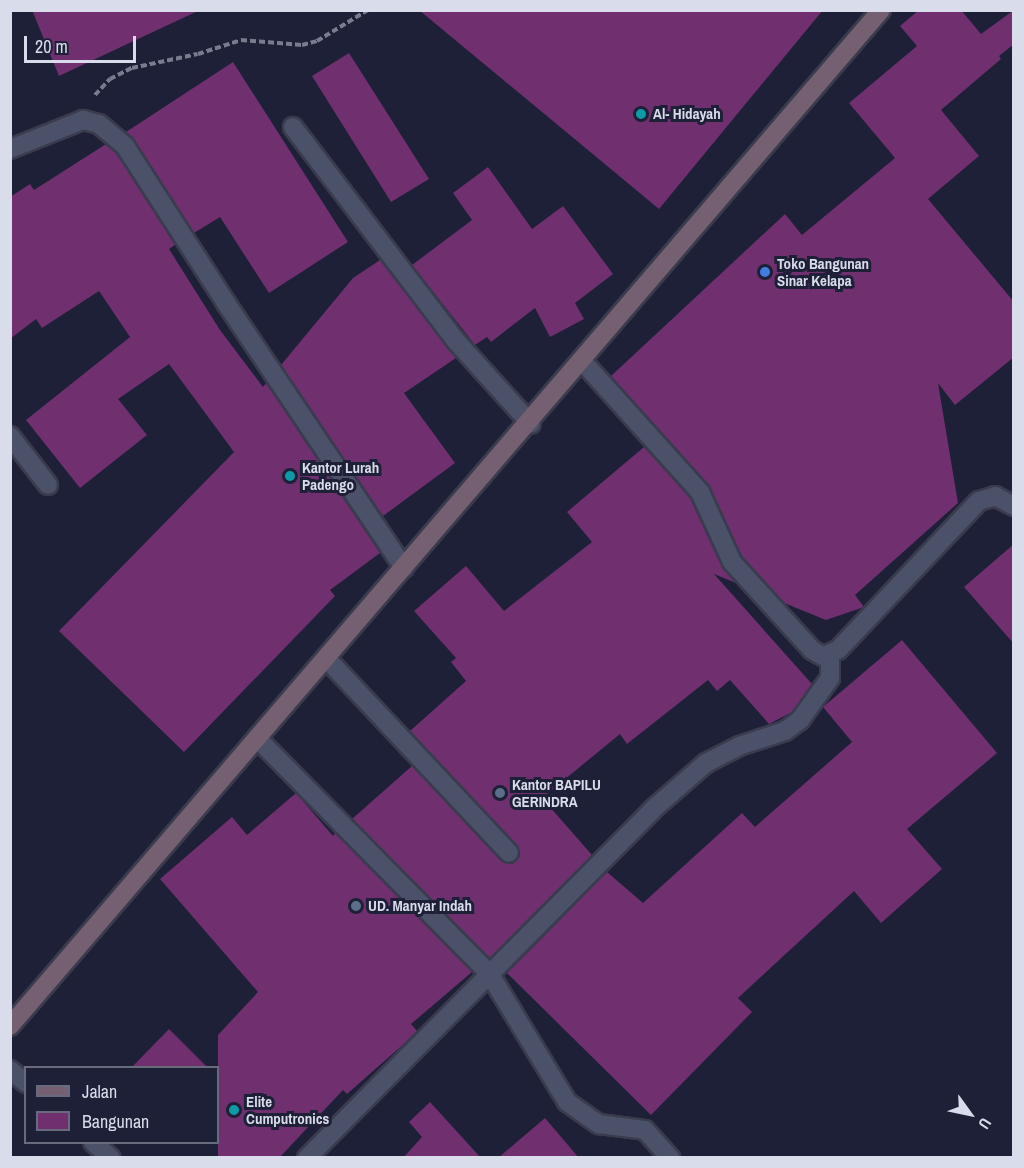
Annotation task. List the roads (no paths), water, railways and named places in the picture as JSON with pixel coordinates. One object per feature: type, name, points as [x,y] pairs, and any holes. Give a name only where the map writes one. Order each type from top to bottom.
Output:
[{"type":"main road","points":[[10,1026],[326,658],[531,424],[881,10]]},
{"type":"street","points":[[10,149],[83,120],[99,124],[125,146],[232,313],[404,568]]},
{"type":"street","points":[[292,127],[455,340],[531,424]]},
{"type":"street","points":[[583,362],[699,492],[732,562],[812,650],[830,656]]},
{"type":"street","points":[[10,436],[48,485]]},
{"type":"street","points":[[307,1158],[652,810],[706,764],[739,746],[785,731],[800,720],[830,678],[830,656],[979,501],[995,496],[1014,506]]},
{"type":"street","points":[[326,658],[509,853]]},
{"type":"street","points":[[257,738],[489,973],[567,1102],[599,1124],[645,1131],[670,1158]]},
{"type":"street","points":[[10,1070],[24,1081]]},
{"type":"street","points":[[94,1144],[111,1158]]},
{"type":"place","name":"Al- Hidayah","points":[[641,114]]},
{"type":"place","name":"Toko Bangunan Sinar Kelapa","points":[[765,272]]},
{"type":"place","name":"Kantor Lurah Padengo","points":[[290,476]]},
{"type":"place","name":"Kantor BAPILU GERINDRA","points":[[500,793]]},
{"type":"place","name":"UD. Manyar Indah","points":[[356,906]]},
{"type":"place","name":"Elite Cumputronics","points":[[234,1110]]}]
